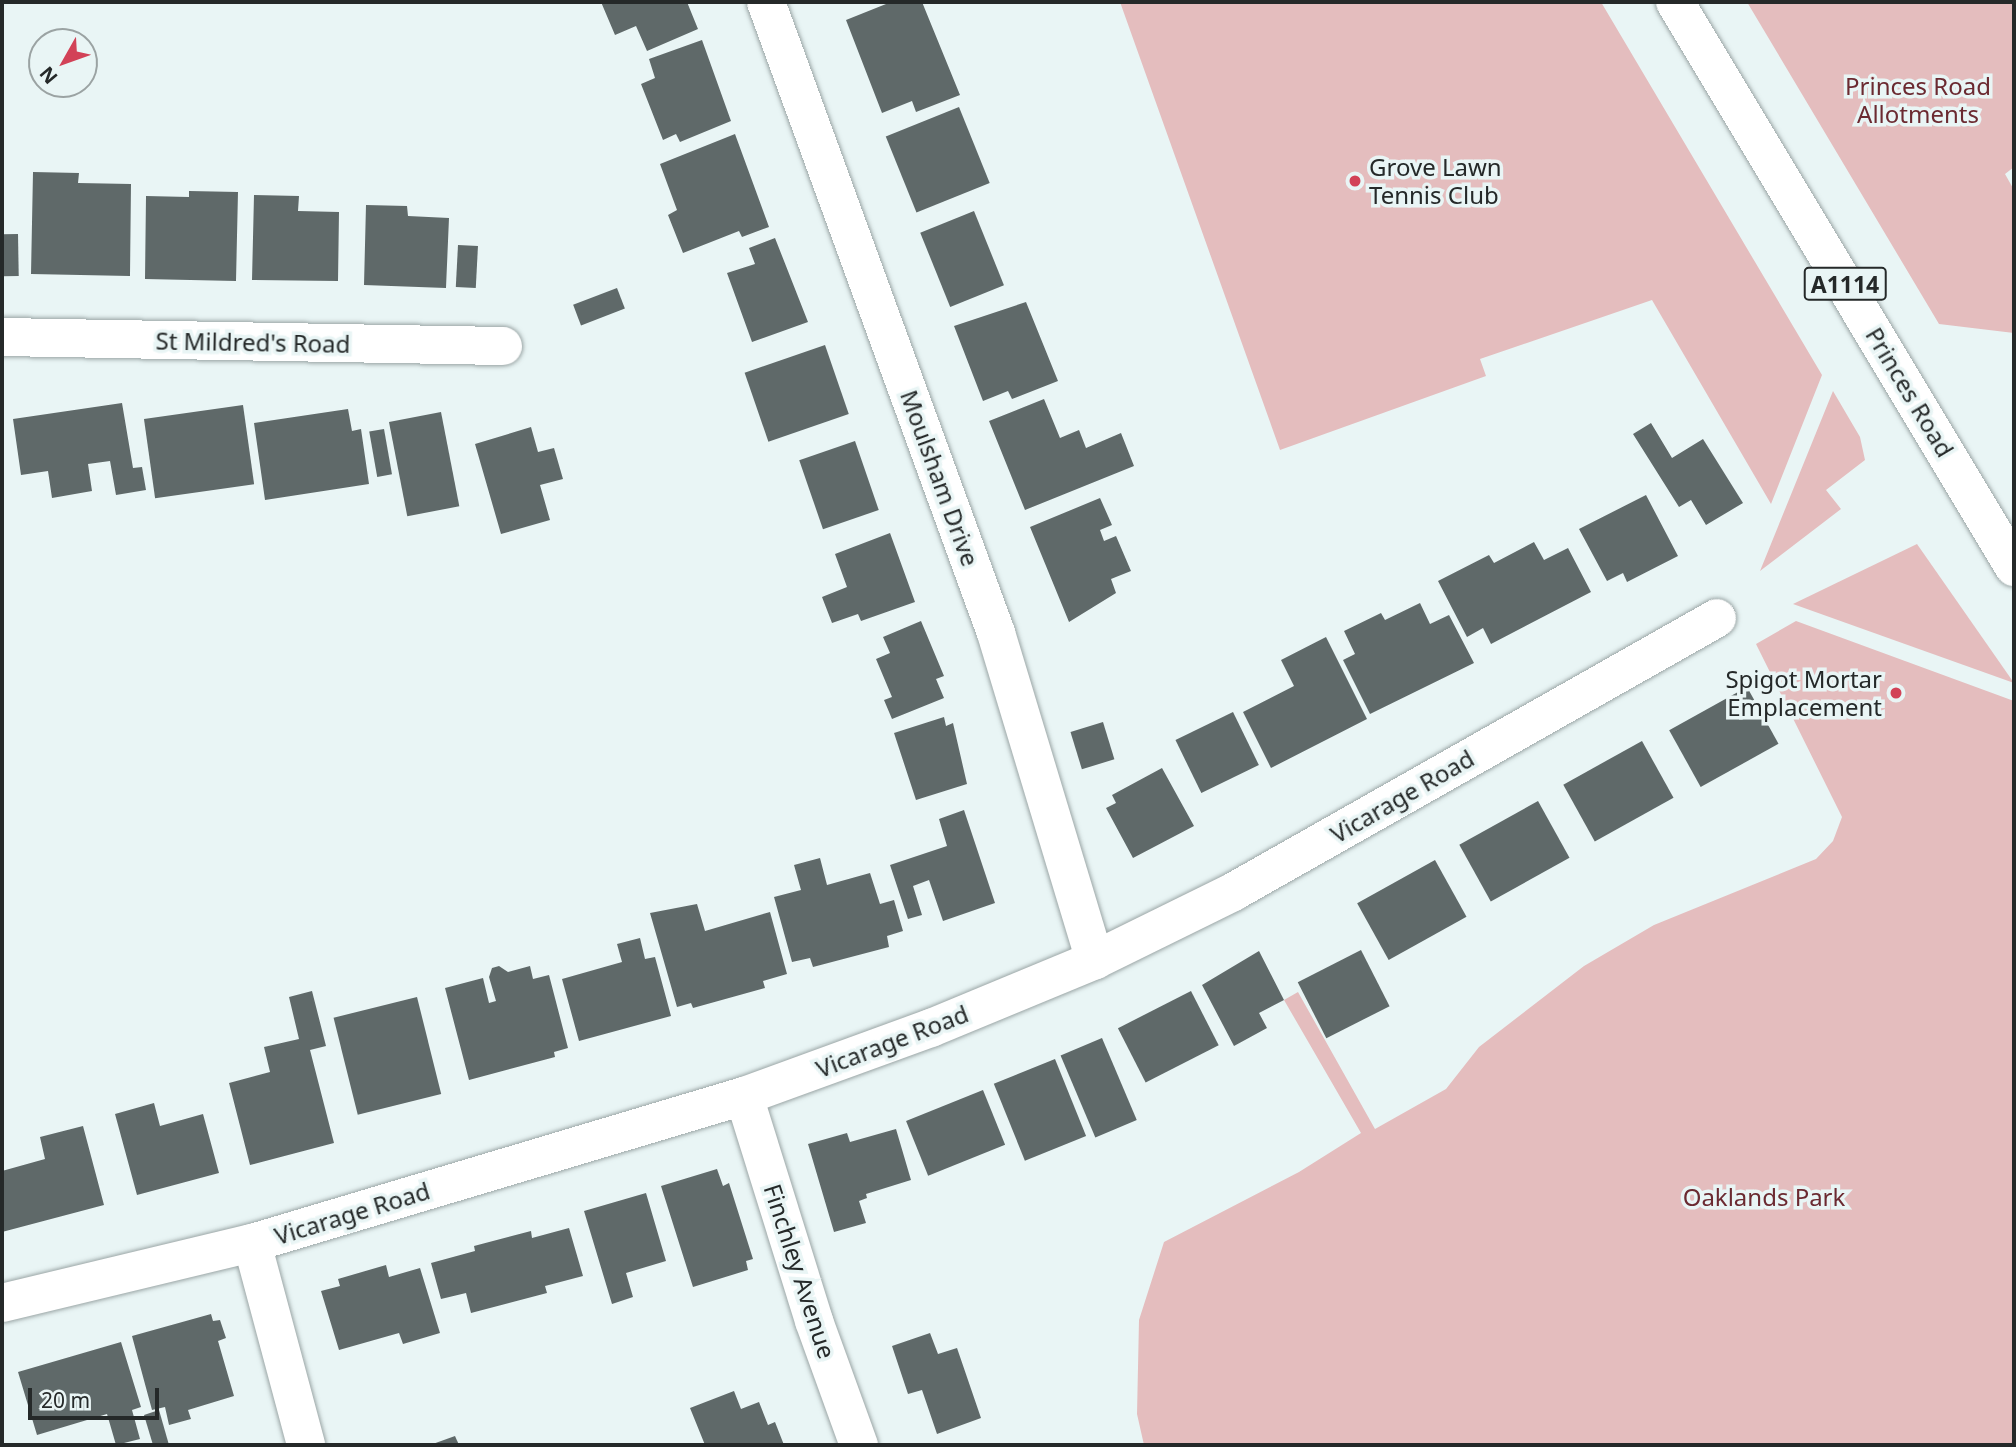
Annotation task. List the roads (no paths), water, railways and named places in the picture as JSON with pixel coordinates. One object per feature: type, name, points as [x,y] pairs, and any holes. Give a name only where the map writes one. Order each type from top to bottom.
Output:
[{"type":"street","name":"Moulsham Drive","points":[[766,2],[996,633],[1095,960]]},
{"type":"street","name":"Princes Road","points":[[1675,2],[2014,567]]},
{"type":"street","name":"St Mildred's Road","points":[[2,337],[503,346]]},
{"type":"street","name":"Vicarage Road","points":[[2,1303],[252,1243],[744,1096],[931,1028],[1095,960],[1233,892],[1717,618]]},
{"type":"street","name":"Finchley Avenue","points":[[744,1096],[814,1321],[859,1445]]},
{"type":"street","points":[[252,1243],[306,1445]]},
{"type":"place","name":"Grove Lawn Tennis Club","points":[[1355,181]]},
{"type":"place","name":"Spigot Mortar Emplacement","points":[[1896,693]]},
{"type":"park label","name":"Princes Road Allotments","points":[[1918,100]]},
{"type":"park label","name":"Oaklands Park","points":[[1764,1197]]}]
